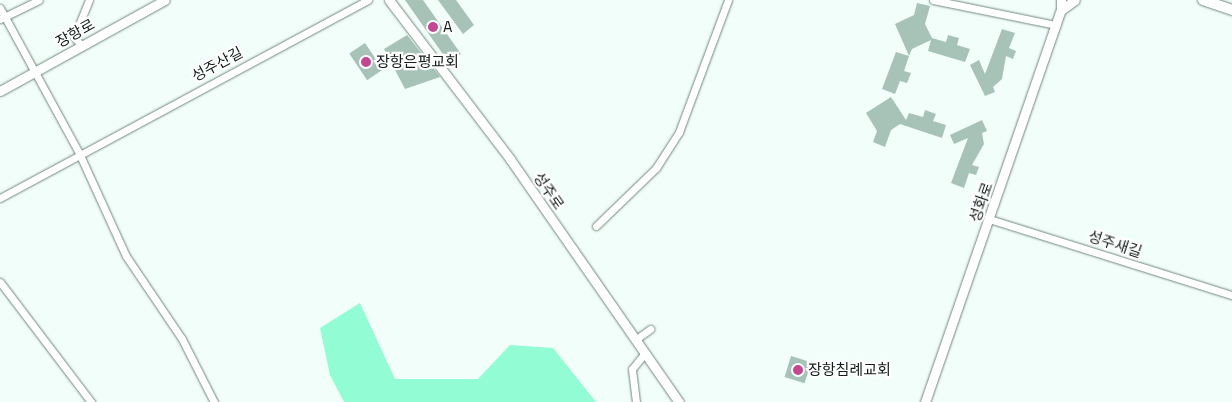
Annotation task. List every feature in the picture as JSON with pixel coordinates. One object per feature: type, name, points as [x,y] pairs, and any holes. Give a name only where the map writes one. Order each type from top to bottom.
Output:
[{"type":"main road","points":[[1203,0],[1232,10]]},
{"type":"street","points":[[2,18],[39,0]]},
{"type":"street","points":[[80,45],[74,37],[88,0]]},
{"type":"street","name":"장항로","points":[[0,91],[80,45],[165,0]]},
{"type":"street","name":"성주산길","points":[[0,198],[79,153],[368,0]]},
{"type":"street","name":"성주로","points":[[390,0],[510,159],[679,402]]},
{"type":"street","points":[[596,226],[645,180],[679,132],[728,0]]},
{"type":"street","points":[[933,0],[1056,25]]},
{"type":"street","name":"성화로","points":[[925,402],[1056,25],[1061,10],[1061,0]]},
{"type":"street","points":[[1061,10],[1075,0]]},
{"type":"street","points":[[0,8],[2,18],[35,72],[79,153],[126,256],[182,339],[214,402]]},
{"type":"street","name":"성주새길","points":[[989,219],[1232,295]]},
{"type":"street","points":[[0,282],[91,402]]},
{"type":"street","points":[[635,340],[650,329]]},
{"type":"street","points":[[636,402],[632,370],[645,354]]},
{"type":"green space","points":[[360,303],[395,379],[478,379],[510,345],[553,348],[596,402],[344,402],[330,375],[320,328]]},
{"type":"building","name":"A","points":[[405,0],[423,0],[461,54],[449,63]]},
{"type":"building","points":[[438,0],[456,0],[474,25],[463,34]]},
{"type":"building","points":[[917,3],[930,6],[925,24],[932,38],[946,42],[948,35],[959,38],[957,45],[970,49],[965,62],[928,51],[931,40],[912,49],[909,56],[895,24],[914,15]]},
{"type":"building","points":[[1002,29],[1015,33],[1009,48],[1016,51],[1013,59],[1006,56],[1002,79],[993,87],[995,92],[985,96],[970,65],[979,60],[985,74]]},
{"type":"building","points":[[407,35],[440,77],[405,89],[384,49]]},
{"type":"building","name":"장항은평교회","points":[[365,43],[383,70],[367,80],[349,54]]},
{"type":"building","points":[[896,52],[909,56],[904,71],[911,73],[907,83],[900,81],[895,94],[882,89]]},
{"type":"building","points":[[891,97],[906,120],[909,113],[923,117],[925,110],[936,114],[933,121],[946,125],[942,138],[900,124],[891,130],[885,147],[873,142],[877,131],[866,113]]},
{"type":"building","points":[[982,120],[987,131],[982,133],[984,144],[972,165],[979,167],[976,175],[969,173],[964,188],[951,183],[968,138],[954,144],[950,135]]},
{"type":"building","name":"장항침례교회","points":[[791,356],[811,362],[805,383],[785,377]]},
{"type":"place","name":"A","points":[[433,27]]},
{"type":"place","name":"장항은평교회","points":[[366,62]]},
{"type":"place","name":"장항침례교회","points":[[798,370]]}]
